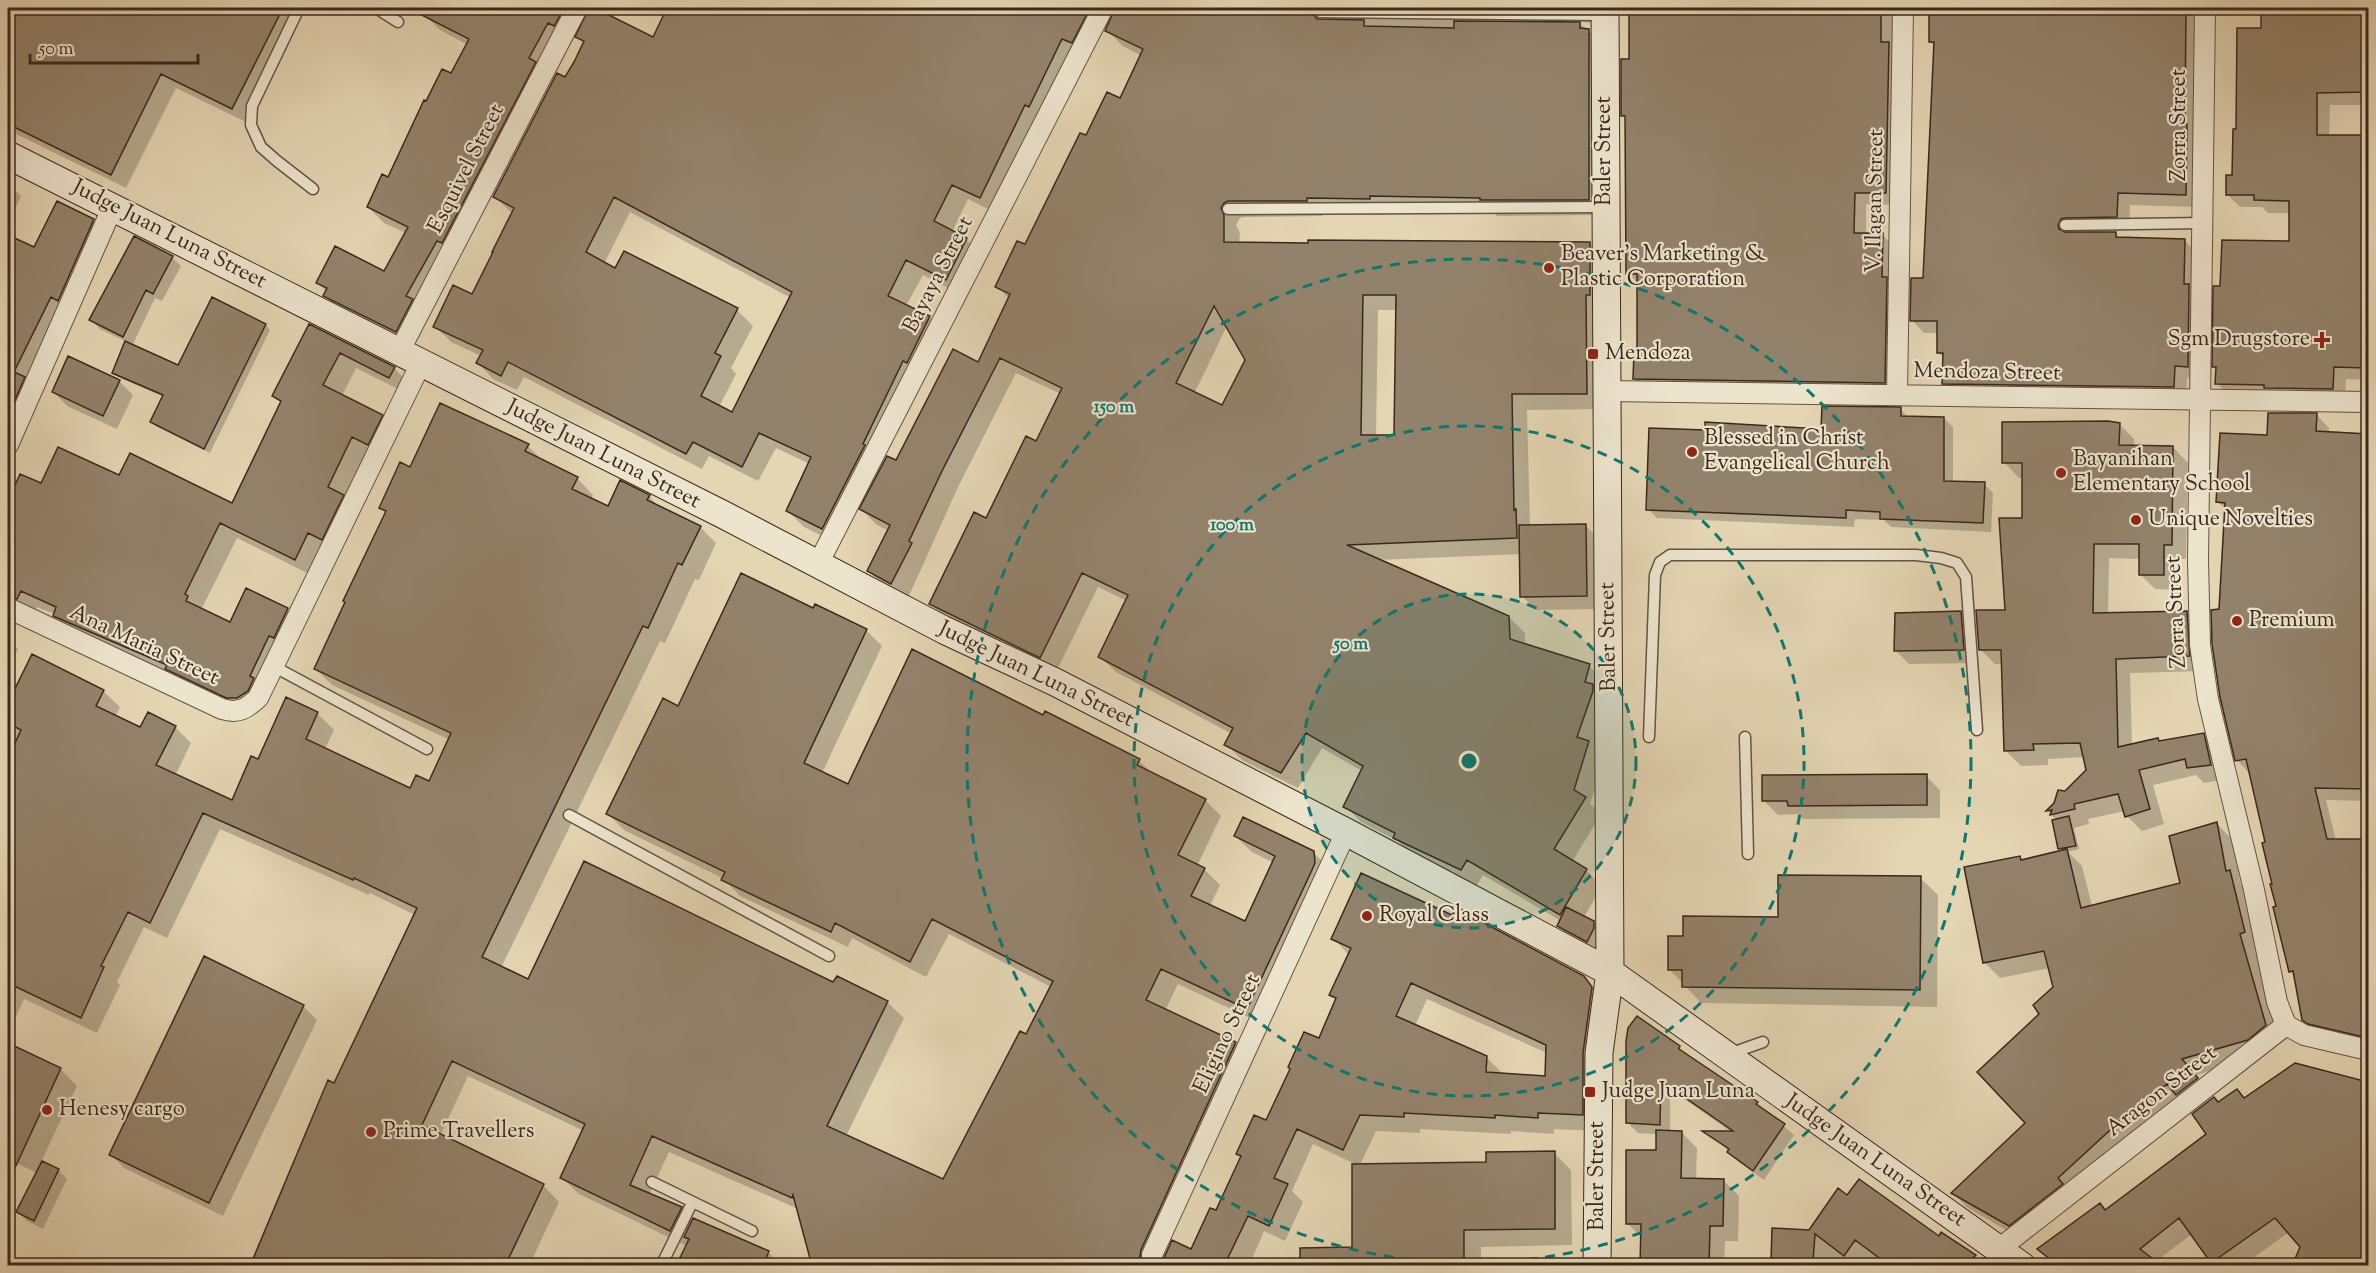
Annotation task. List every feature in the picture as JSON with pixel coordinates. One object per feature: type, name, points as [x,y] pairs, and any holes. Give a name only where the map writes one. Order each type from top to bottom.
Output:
[{"type":"street","name":"Esquivel Street","points":[[258,698],[410,358],[577,8]]},
{"type":"street","name":"Bayaya Street","points":[[818,564],[1103,8]]},
{"type":"street","name":"V. Ilagan Street","points":[[1897,395],[1903,8]]},
{"type":"street","name":"Zorra Street","points":[[2205,8],[2198,560],[2200,645],[2208,699],[2254,891],[2277,1002],[2286,1025]]},
{"type":"street","name":"Baler Street","points":[[1597,1266],[1599,1053],[1610,972],[1613,738],[1606,392],[1605,11]]},
{"type":"street","name":"Judge Juan Luna Street","points":[[8,155],[113,206],[944,630],[1055,682],[1347,832],[1610,972],[2022,1266]]},
{"type":"street","points":[[8,445],[113,206]]},
{"type":"street","name":"Mendoza Street","points":[[1606,392],[2368,402]]},
{"type":"street","name":"Ana Maria Street","points":[[8,608],[222,709],[235,713],[247,708],[258,698]]},
{"type":"street","name":"Eligino Street","points":[[1152,1255],[1347,832]]},
{"type":"street","points":[[2286,1025],[2304,1035],[2368,1050]]},
{"type":"street","name":"Aragon Street","points":[[1999,1249],[2286,1025]]},
{"type":"lane","points":[[299,8],[252,106],[251,125],[261,147],[313,189]]},
{"type":"lane","points":[[376,8],[398,22]]},
{"type":"lane","points":[[1320,12],[1586,17],[1605,11]]},
{"type":"lane","points":[[1228,209],[1605,207]]},
{"type":"lane","points":[[2065,225],[2113,226],[2204,222]]},
{"type":"lane","points":[[1648,737],[1655,574],[1660,562],[1670,555],[1916,555],[1941,558],[1957,563],[1966,577],[1977,730]]},
{"type":"lane","points":[[273,666],[427,749]]},
{"type":"lane","points":[[1745,737],[1748,854]]},
{"type":"lane","points":[[569,815],[829,956]]},
{"type":"lane","points":[[1726,1055],[1763,1042]]},
{"type":"lane","points":[[652,1182],[752,1231]]},
{"type":"lane","points":[[661,1266],[692,1203]]},
{"type":"building","points":[[8,8],[283,8],[232,109],[161,74],[111,175],[8,124]]},
{"type":"building","points":[[408,8],[564,8],[554,26],[548,23],[529,58],[536,62],[442,243],[437,241],[406,296],[413,299],[396,332],[323,296],[327,288],[316,283],[335,246],[384,271],[408,227],[367,207],[382,174],[388,177],[424,100],[426,101],[442,69],[451,73],[469,39]]},
{"type":"building","points":[[589,8],[595,8],[653,37],[667,8],[703,8],[719,15],[723,8],[1090,8],[1072,43],[1062,39],[1029,107],[1025,105],[980,198],[952,185],[934,221],[967,238],[946,280],[906,260],[888,296],[930,316],[907,363],[903,361],[863,444],[865,445],[822,529],[786,511],[811,457],[759,433],[742,467],[693,442],[686,454],[508,362],[501,376],[476,363],[483,350],[433,327],[453,285],[472,294],[493,252],[514,208],[493,197],[557,73],[565,77],[574,62],[584,41],[575,37]],"holes":[[[614,197],[792,292],[732,412],[701,396],[721,356],[715,353],[738,308],[624,251],[615,268],[586,252]]]},
{"type":"building","points":[[1115,8],[1314,8],[1313,13],[1317,19],[1364,20],[1364,26],[1454,28],[1454,21],[1580,22],[1580,28],[1589,29],[1589,200],[1480,200],[1480,198],[1370,196],[1370,199],[1307,198],[1307,201],[1228,201],[1221,208],[1224,215],[1224,242],[1308,243],[1308,240],[1590,242],[1590,295],[1586,295],[1587,394],[1512,394],[1514,510],[1516,509],[1517,538],[1347,545],[1509,616],[1510,639],[1590,664],[1585,682],[1593,684],[1593,691],[1577,737],[1589,741],[1574,790],[1586,797],[1554,849],[1587,869],[1560,915],[1467,860],[1461,870],[1393,838],[1395,833],[1343,807],[1363,766],[1306,733],[1281,773],[1224,745],[1233,728],[1098,657],[1128,595],[1082,573],[1040,658],[929,604],[974,512],[986,518],[1026,436],[1036,441],[1062,388],[1000,358],[942,471],[909,541],[912,543],[891,584],[867,571],[890,525],[859,509],[887,456],[896,460],[953,349],[978,362],[1010,294],[995,287],[1017,241],[1025,244],[1080,133],[1086,135],[1107,92],[1120,98],[1143,49],[1105,31]],"holes":[[[1363,295],[1396,295],[1394,435],[1361,435]],[[1214,306],[1245,360],[1222,405],[1176,383]]]},
{"type":"building","points":[[1629,8],[1881,8],[1881,42],[1889,42],[1886,193],[1855,193],[1854,233],[1883,233],[1882,277],[1887,277],[1885,383],[1633,379],[1634,352],[1637,352],[1637,274],[1626,274],[1625,116],[1621,116],[1621,59],[1629,59]]},
{"type":"building","points":[[1929,8],[2186,8],[2186,195],[2118,193],[2117,217],[2065,218],[2061,219],[2058,225],[2059,229],[2065,232],[2116,232],[2116,237],[2185,239],[2184,284],[2189,284],[2188,367],[2175,366],[2174,387],[1942,384],[1943,353],[1937,353],[1937,321],[1910,321],[1911,278],[1923,278],[1934,42],[1929,42]]},
{"type":"building","points":[[2261,8],[2365,8],[2365,62],[2368,62],[2368,92],[2317,93],[2317,135],[2368,135],[2366,368],[2334,367],[2333,389],[2264,388],[2264,385],[2215,384],[2216,367],[2212,367],[2213,286],[2220,286],[2222,240],[2289,241],[2289,201],[2254,200],[2254,195],[2226,195],[2226,175],[2232,175],[2233,129],[2236,129],[2237,28],[2261,28]]},
{"type":"building","points":[[57,201],[94,219],[58,301],[51,297],[14,372],[25,377],[8,416],[8,235],[34,247]]},
{"type":"building","points":[[134,236],[173,256],[153,294],[146,290],[123,337],[89,320]]},
{"type":"building","points":[[212,297],[266,324],[204,449],[150,422],[163,395],[112,373],[125,341],[178,365]]},
{"type":"building","points":[[309,324],[395,367],[389,378],[340,353],[323,385],[383,415],[368,445],[352,437],[328,487],[344,495],[322,540],[308,533],[295,560],[220,523],[185,594],[188,596],[186,601],[230,622],[246,588],[288,608],[274,638],[269,636],[250,676],[254,678],[248,691],[237,698],[226,698],[165,669],[167,665],[53,616],[56,607],[21,591],[17,599],[8,596],[8,501],[20,474],[41,483],[58,447],[119,475],[130,453],[232,503],[281,401],[272,396]]},
{"type":"building","points":[[68,356],[120,380],[103,416],[52,392]]},
{"type":"building","points":[[440,403],[529,444],[525,451],[578,477],[572,489],[608,506],[620,480],[650,495],[647,500],[701,526],[682,565],[678,563],[648,628],[643,626],[482,957],[528,979],[584,861],[833,982],[837,976],[888,1001],[827,1126],[943,1179],[1020,1031],[1026,1034],[1053,981],[932,919],[910,962],[835,923],[831,932],[721,880],[725,872],[606,814],[663,698],[678,706],[741,573],[813,608],[815,604],[867,629],[804,763],[848,784],[912,649],[1043,715],[1045,711],[1140,759],[1137,765],[1206,799],[1178,855],[1205,868],[1191,896],[1245,921],[1275,856],[1234,836],[1243,817],[1314,851],[1315,863],[1247,1009],[1161,969],[1146,1000],[1236,1042],[1141,1250],[1140,1257],[1146,1266],[1110,1266],[1093,1258],[1089,1266],[812,1266],[793,1195],[792,1198],[652,1136],[630,1185],[682,1207],[670,1231],[560,1178],[585,1124],[452,1061],[422,1125],[544,1184],[505,1266],[250,1266],[328,1080],[334,1083],[417,908],[354,878],[353,880],[203,813],[150,923],[128,912],[101,966],[104,967],[81,1018],[8,983],[8,758],[21,730],[8,723],[8,703],[32,654],[104,690],[96,706],[140,727],[148,712],[176,726],[156,765],[232,800],[251,756],[258,759],[286,697],[318,712],[306,739],[410,788],[416,775],[429,781],[451,733],[314,669],[345,602],[343,601],[386,511],[379,508],[400,462],[410,467]]},
{"type":"building","points":[[1822,406],[1901,407],[1901,416],[1944,417],[1944,481],[1985,482],[1983,523],[1880,519],[1880,512],[1846,510],[1846,518],[1646,510],[1649,428],[1705,430],[1705,422],[1821,429]]},
{"type":"building","points":[[2268,413],[2317,413],[2316,431],[2368,434],[2368,789],[2315,788],[2327,839],[2368,839],[2368,1038],[2308,1024],[2302,1020],[2293,971],[2289,972],[2273,907],[2276,906],[2262,843],[2265,842],[2246,759],[2235,761],[2220,697],[2212,644],[2211,610],[2219,609],[2225,503],[2216,502],[2220,433],[2267,435]]},
{"type":"building","points":[[2108,421],[2120,423],[2119,445],[2173,446],[2172,545],[2164,545],[2164,575],[2139,575],[2139,544],[2094,544],[2093,613],[2187,611],[2190,656],[2116,659],[2118,747],[2158,738],[2159,741],[2204,733],[2211,765],[2187,768],[2185,759],[2139,770],[2150,809],[2125,817],[2118,794],[2074,804],[2075,809],[2050,815],[2052,810],[2046,811],[2054,803],[2058,790],[2065,791],[2086,770],[2080,743],[2033,744],[2034,750],[2004,751],[2001,650],[1979,650],[1976,610],[2005,610],[1999,518],[2022,518],[2022,463],[2002,463],[2002,422]]},
{"type":"building","points":[[1586,524],[1587,596],[1520,597],[1519,525]]},
{"type":"building","points":[[1961,611],[1964,650],[1894,651],[1895,613]]},
{"type":"building","points":[[1927,774],[1927,805],[1788,806],[1787,801],[1762,801],[1762,775]]},
{"type":"building","points":[[2069,816],[2076,846],[2058,849],[2052,820]]},
{"type":"building","points":[[2217,822],[2226,871],[2230,870],[2245,932],[2240,934],[2266,1025],[2248,1040],[2182,1059],[2198,1078],[2176,1095],[2167,1084],[2134,1111],[2133,1109],[2058,1178],[2063,1184],[2009,1226],[1951,1193],[2025,1123],[1977,1072],[2039,1014],[2033,1005],[2053,987],[2044,951],[1983,963],[1964,867],[2020,856],[2021,860],[2067,849],[2081,908],[2180,883],[2169,836]]},
{"type":"building","points":[[1361,873],[1452,915],[1456,908],[1584,976],[1592,987],[1583,1053],[1583,1115],[1538,1113],[1538,1118],[1495,1115],[1495,1118],[1404,1113],[1404,1117],[1360,1115],[1343,1150],[1297,1129],[1274,1178],[1288,1184],[1269,1226],[1248,1216],[1225,1264],[1228,1266],[1157,1266],[1163,1260],[1172,1240],[1191,1249],[1210,1208],[1216,1210],[1241,1156],[1236,1154],[1254,1115],[1266,1120],[1290,1069],[1288,1067],[1304,1032],[1319,1038],[1336,998],[1329,995],[1351,948],[1331,939]],"holes":[[[1411,983],[1546,1045],[1545,1076],[1486,1072],[1487,1056],[1396,1016]]]},
{"type":"building","points":[[1778,875],[1921,876],[1920,990],[1682,987],[1682,970],[1668,970],[1668,936],[1683,936],[1683,916],[1778,917]]},
{"type":"building","points":[[1566,907],[1594,921],[1594,928],[1587,942],[1557,926]]},
{"type":"building","points":[[204,956],[304,1005],[209,1203],[109,1155]]},
{"type":"building","points":[[1637,1016],[1680,1046],[1679,1049],[1758,1102],[1756,1104],[1785,1124],[1753,1171],[1727,1152],[1729,1149],[1702,1131],[1733,1131],[1661,1081],[1660,1125],[1626,1123],[1626,1041],[1628,1028]]},
{"type":"building","points":[[8,1043],[61,1068],[8,1183]]},
{"type":"building","points":[[2295,1063],[2368,1082],[2368,1266],[2292,1266],[2300,1247],[2275,1218],[2211,1263],[2179,1218],[2140,1249],[2162,1266],[2059,1266],[2037,1249],[2100,1203],[2105,1210],[2206,1134],[2192,1114],[2214,1097],[2218,1102],[2237,1089],[2244,1098]]},
{"type":"building","points":[[1656,1130],[1682,1131],[1681,1178],[1724,1179],[1723,1226],[1710,1226],[1709,1266],[1640,1266],[1641,1224],[1626,1224],[1626,1150],[1656,1150]]},
{"type":"building","points":[[1555,1151],[1555,1229],[1464,1230],[1464,1266],[1300,1266],[1300,1248],[1352,1247],[1352,1164],[1486,1162],[1486,1152]]},
{"type":"building","points":[[42,1161],[59,1169],[34,1221],[16,1212]]},
{"type":"building","points":[[1859,1179],[1939,1236],[1941,1232],[1976,1255],[1963,1266],[1890,1266],[1855,1240],[1844,1256],[1815,1234],[1813,1262],[1771,1260],[1772,1228],[1809,1230],[1838,1188],[1847,1195]]},
{"type":"building","points":[[693,1218],[769,1251],[763,1266],[676,1266],[689,1239],[684,1237]]},
{"type":"place","name":"Beaver's Marketing & Plastic Corporation","points":[[1549,268]]},
{"type":"place","name":"Sgm Drugstore","points":[[2322,340]]},
{"type":"place","name":"Mendoza","points":[[1593,354]]},
{"type":"place","name":"Blessed in Christ Evangelical Church","points":[[1692,452]]},
{"type":"place","name":"Bayanihan Elementary School","points":[[2061,473]]},
{"type":"place","name":"Unique Novelties","points":[[2136,520]]},
{"type":"place","name":"Premium","points":[[2237,621]]},
{"type":"place","name":"Royal Class","points":[[1367,916]]},
{"type":"place","name":"Judge Juan Luna","points":[[1590,1092]]},
{"type":"place","name":"Henesy cargo","points":[[47,1110]]},
{"type":"place","name":"Prime Travellers","points":[[371,1132]]}]
